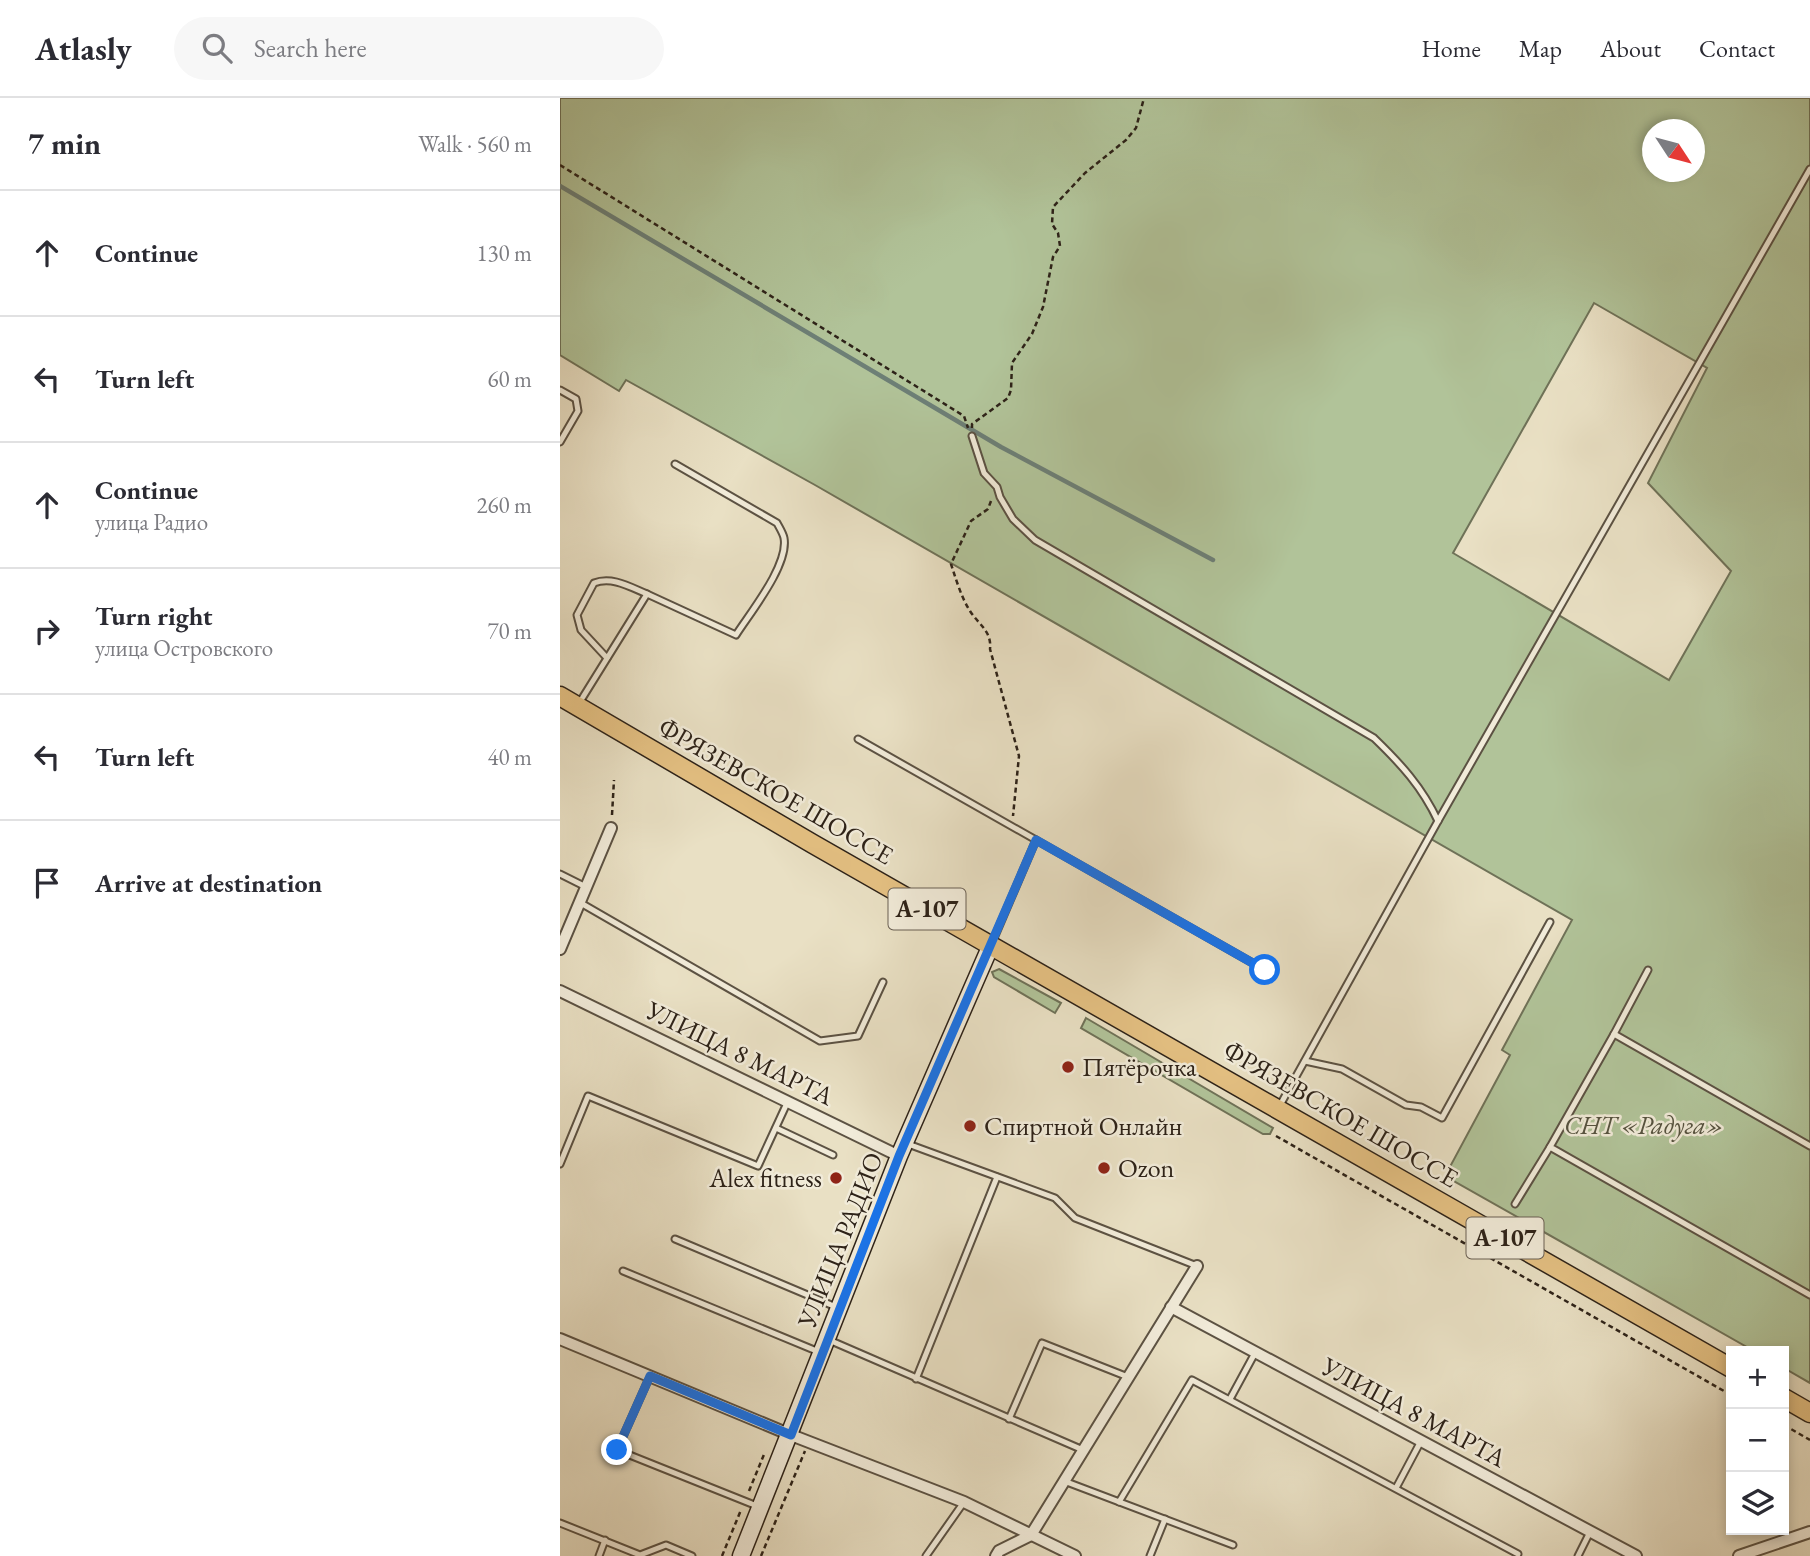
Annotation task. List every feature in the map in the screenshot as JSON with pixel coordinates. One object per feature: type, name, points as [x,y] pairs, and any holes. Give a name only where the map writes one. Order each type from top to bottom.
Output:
[{"type":"highway","name":"ФРЯЗЕВСКОЕ ШОССЕ","points":[[560,696],[813,844],[1726,1365]]},
{"type":"highway","points":[[1789,1401],[1810,1413]]},
{"type":"main road","name":"УЛИЦА РАДИО","points":[[741,1556],[902,1149],[992,945]]},
{"type":"street","points":[[560,949],[565,923],[579,902],[611,828]]},
{"type":"street","name":"УЛИЦА 8 МАРТА","points":[[560,991],[788,1101],[902,1149]]},
{"type":"street","points":[[996,1556],[999,1551],[1031,1535],[1197,1266]]},
{"type":"street","name":"УЛИЦА 8 МАРТА","points":[[1171,1307],[1628,1554]]},
{"type":"street","points":[[560,1339],[791,1435],[964,1502],[1075,1556]]},
{"type":"street","points":[[1739,1556],[1810,1532]]},
{"type":"lane","points":[[1279,1108],[1438,821],[1810,169]]},
{"type":"lane","points":[[560,390],[576,399],[578,411],[560,442]]},
{"type":"lane","points":[[972,436],[984,473],[997,488],[1013,519],[1035,540],[1374,738],[1407,770],[1438,821]]},
{"type":"lane","points":[[607,657],[581,630],[577,615],[594,583],[603,580],[619,582],[736,635],[764,594],[782,558],[784,539],[777,523],[675,464]]},
{"type":"lane","points":[[578,706],[647,594]]},
{"type":"lane","points":[[858,739],[1265,970]]},
{"type":"lane","points":[[992,945],[1036,840]]},
{"type":"lane","points":[[560,874],[586,887]]},
{"type":"lane","points":[[579,902],[820,1041],[858,1036],[883,982]]},
{"type":"lane","points":[[1305,1061],[1342,1069],[1406,1105],[1421,1107],[1442,1118],[1550,922]]},
{"type":"lane","points":[[1515,1205],[1648,970]]},
{"type":"lane","points":[[1614,1034],[1810,1146]]},
{"type":"lane","points":[[560,1164],[588,1096],[758,1167],[788,1101]]},
{"type":"lane","points":[[776,1128],[833,1155]]},
{"type":"lane","points":[[1550,1147],[1810,1295]]},
{"type":"lane","points":[[902,1149],[997,1177],[1055,1198],[1075,1219],[1197,1266]]},
{"type":"lane","points":[[916,1379],[997,1177]]},
{"type":"lane","points":[[675,1239],[839,1308]]},
{"type":"lane","points":[[623,1271],[916,1379],[1083,1450]]},
{"type":"lane","points":[[1009,1419],[1042,1343],[1128,1377]]},
{"type":"lane","points":[[1230,1399],[1255,1353]]},
{"type":"lane","points":[[650,1376],[617,1450],[761,1508]]},
{"type":"lane","points":[[1119,1502],[1192,1380],[1518,1554]]},
{"type":"lane","points":[[1396,1488],[1421,1441]]},
{"type":"lane","points":[[1064,1481],[1233,1545]]},
{"type":"lane","points":[[926,1556],[964,1502]]},
{"type":"lane","points":[[1150,1556],[1165,1519]]},
{"type":"lane","points":[[560,1522],[640,1555],[666,1545],[692,1556]]},
{"type":"lane","points":[[1578,1556],[1590,1532]]},
{"type":"lane","points":[[599,1556],[605,1540]]},
{"type":"path","points":[[972,436],[972,424],[1008,398],[1012,363],[1032,334],[1043,307],[1053,257],[1060,246],[1058,233],[1052,223],[1053,207],[1086,173],[1126,140],[1136,128],[1144,98]]},
{"type":"path","points":[[560,165],[964,416],[969,436],[972,436]]},
{"type":"path","points":[[999,498],[991,499],[988,509],[971,520],[951,564],[971,612],[983,624],[991,641],[990,649],[1013,729],[1019,755],[1012,826]]},
{"type":"path","points":[[611,828],[614,780]]},
{"type":"path","points":[[1276,1136],[1726,1392]]},
{"type":"path","points":[[1789,1428],[1810,1440]]},
{"type":"path","points":[[761,1556],[809,1442]]},
{"type":"green space","name":"СНТ «Радуга»","points":[[560,98],[1810,98],[1810,1383],[1789,1371],[1789,1346],[1745,1346],[1445,1176],[1510,1055],[1502,1050],[1572,920],[815,485],[626,380],[619,391],[560,355]],"holes":[[[1594,303],[1707,368],[1648,483],[1731,571],[1669,680],[1453,553]]]},
{"type":"green space","points":[[999,969],[1061,1003],[1055,1013],[994,977],[992,972]]},
{"type":"green space","points":[[1086,1018],[1273,1128],[1270,1134],[1263,1134],[1081,1028]]},
{"type":"waterway","points":[[560,186],[1001,447],[1213,560]]},
{"type":"place","name":"Пятёрочка","points":[[1068,1067]]},
{"type":"place","name":"Спиртной Онлайн","points":[[970,1126]]},
{"type":"place","name":"Ozon","points":[[1104,1168]]},
{"type":"place","name":"Alex fitness","points":[[836,1178]]},
{"type":"route","points":[[617,1450],[650,1376],[791,1435],[899,1156],[1036,840],[1265,970]]}]
